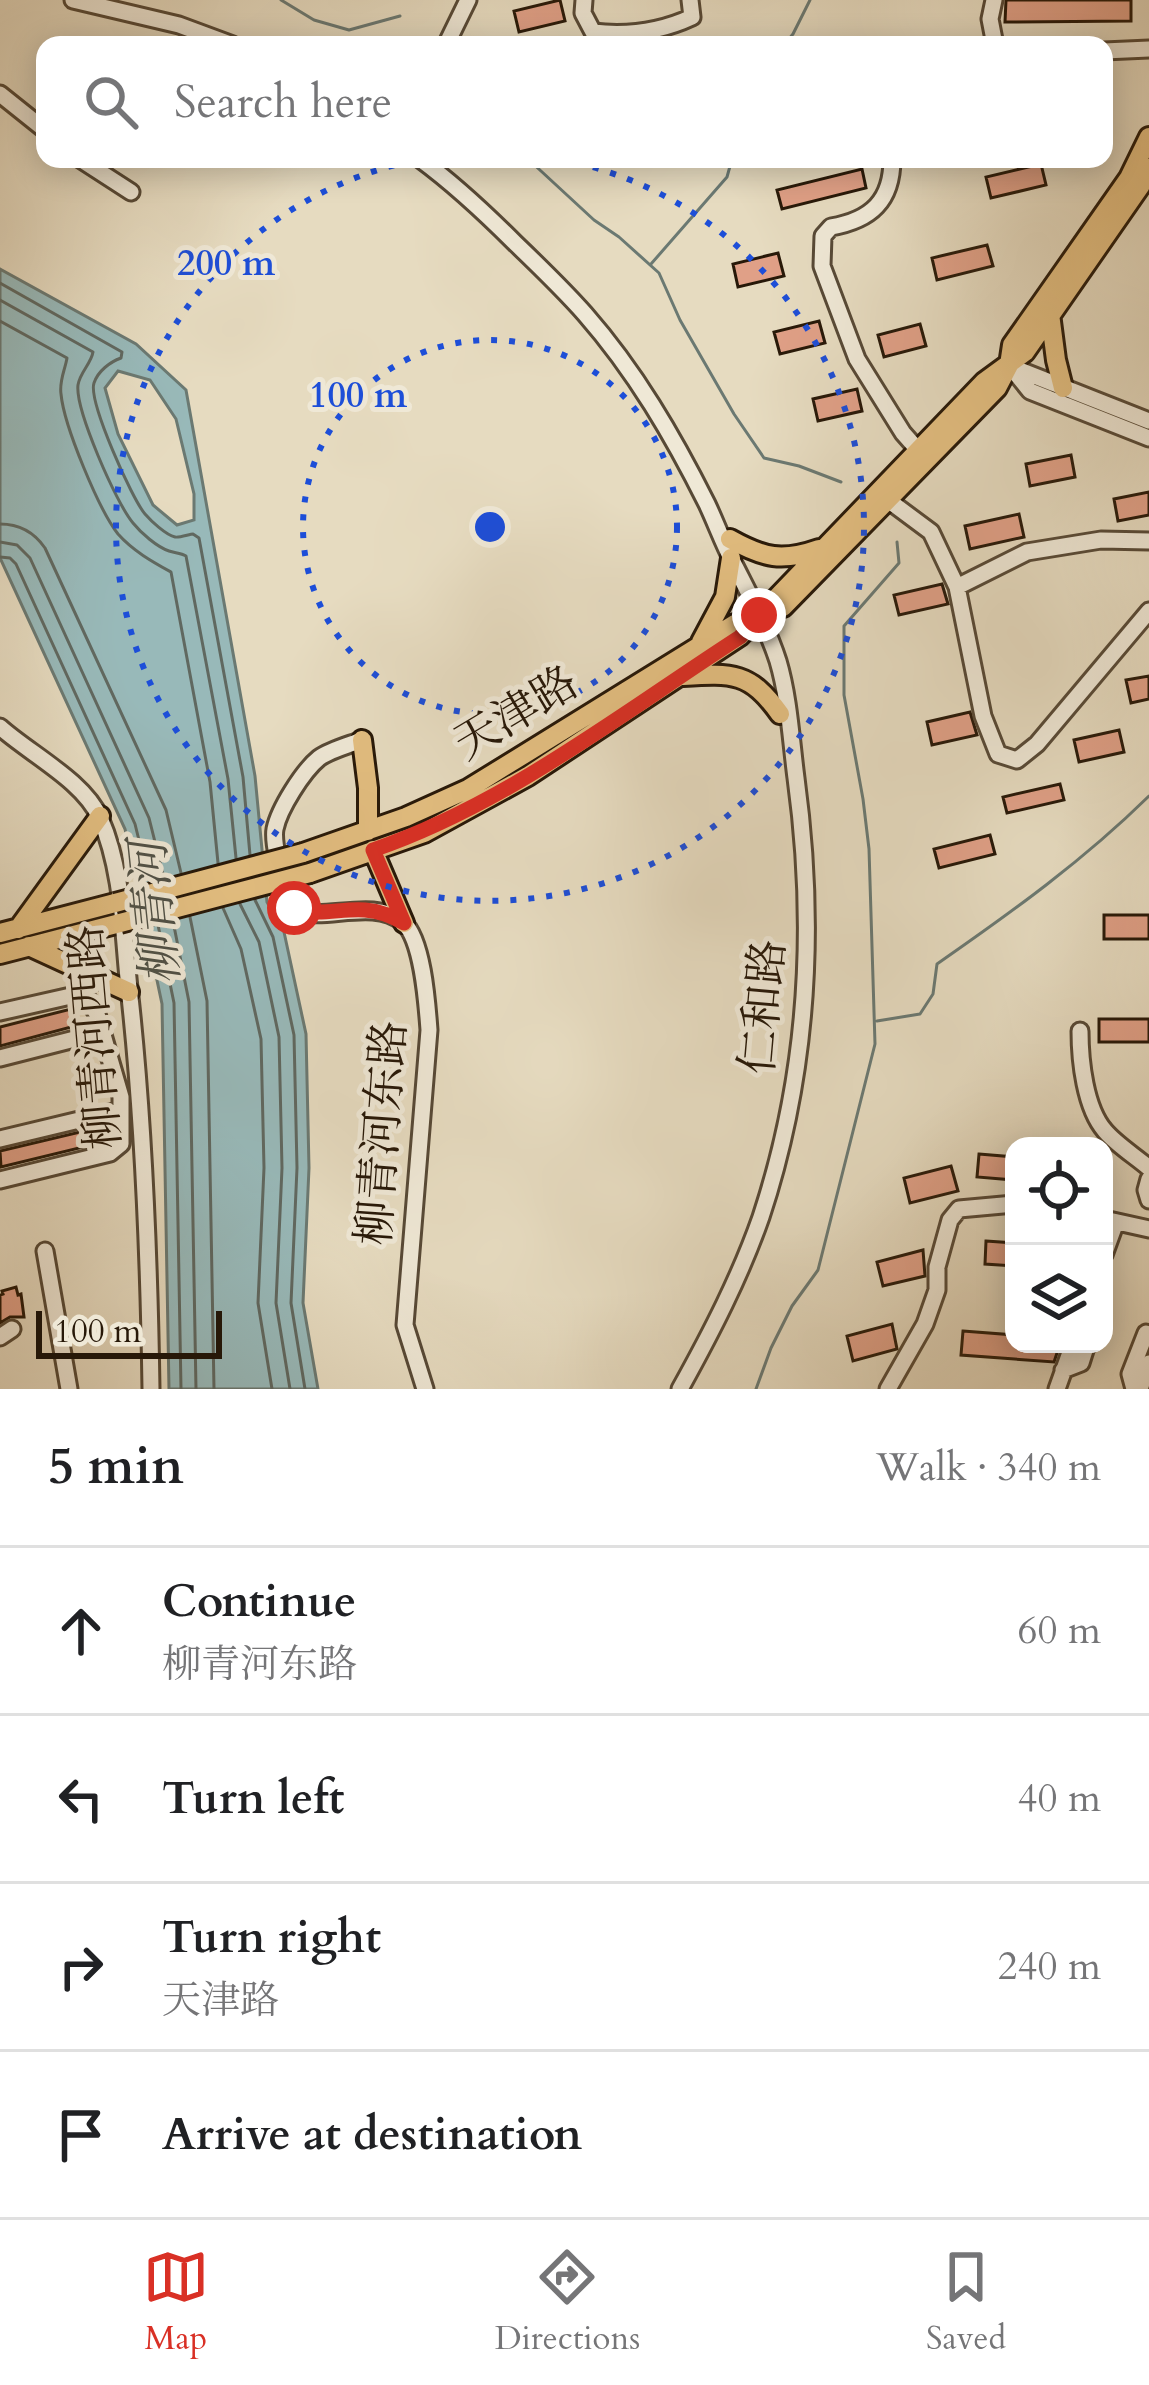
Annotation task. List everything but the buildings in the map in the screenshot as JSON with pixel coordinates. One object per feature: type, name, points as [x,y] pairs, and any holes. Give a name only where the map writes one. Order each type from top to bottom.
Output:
[{"type":"main road","name":"天津路","points":[[16,936],[120,923],[310,873],[468,789],[735,624],[783,607],[997,388],[1009,365],[1012,345],[1129,178],[1149,136]]},
{"type":"main road","name":"天津路","points":[[16,936],[115,903],[303,853],[424,833],[528,776],[740,637],[984,382],[1025,352],[1149,168]]},
{"type":"main road","points":[[1050,314],[1063,388]]},
{"type":"main road","points":[[697,647],[725,597],[730,548],[792,559],[824,547]]},
{"type":"main road","points":[[679,676],[742,678],[763,691],[780,715]]},
{"type":"main road","points":[[362,740],[370,841],[404,923]]},
{"type":"main road","points":[[0,954],[100,816]]},
{"type":"main road","points":[[16,936],[130,992]]},
{"type":"street","points":[[73,0],[209,36]]},
{"type":"street","points":[[102,0],[181,19],[226,36]]},
{"type":"street","points":[[450,36],[468,0]]},
{"type":"street","points":[[584,0],[583,14],[593,32],[608,36]]},
{"type":"street","points":[[637,36],[692,17],[690,0]]},
{"type":"street","points":[[993,36],[990,19],[994,0]]},
{"type":"street","points":[[1113,51],[1149,49]]},
{"type":"street","points":[[0,94],[36,123]]},
{"type":"street","points":[[94,168],[131,192]]},
{"type":"street","name":"仁和路","points":[[431,168],[470,199],[584,313],[658,413],[751,581],[773,669],[794,809],[801,909],[792,1058],[754,1215],[677,1389]]},
{"type":"street","name":"仁和路","points":[[442,168],[590,308],[625,352],[664,409],[730,548]]},
{"type":"street","points":[[892,168],[885,197],[872,212],[851,224],[831,227],[823,236],[822,266],[857,359],[918,450]]},
{"type":"street","points":[[1009,365],[1149,421]]},
{"type":"street","points":[[1009,365],[1030,391],[1149,438]]},
{"type":"street","points":[[888,500],[931,532],[958,586],[983,716],[998,754],[1017,760],[1037,743],[1149,611]]},
{"type":"street","points":[[958,586],[1027,553],[1101,540],[1149,541]]},
{"type":"street","name":"仁和路","points":[[677,1389],[711,1334],[760,1217],[789,1114],[806,984],[800,808],[780,668],[759,615]]},
{"type":"street","name":"柳青河西路","points":[[0,727],[82,792],[100,816],[116,870],[136,1030],[151,1389]]},
{"type":"street","points":[[362,740],[320,758],[290,794],[274,832],[284,897],[307,913],[362,909],[404,923]]},
{"type":"street","name":"柳青河东路","points":[[404,923],[418,957],[429,1030],[405,1325],[425,1389]]},
{"type":"street","points":[[0,1012],[84,993],[97,1014],[122,1096],[121,1144],[110,1153],[0,1180]]},
{"type":"street","points":[[1080,1031],[1080,1061],[1103,1130],[1149,1168]]},
{"type":"street","points":[[0,1058],[102,1032]]},
{"type":"street","points":[[0,1139],[121,1110]]},
{"type":"street","points":[[1149,1179],[1149,1200]]},
{"type":"street","points":[[888,1389],[926,1324],[938,1289],[937,1267],[950,1220],[959,1209],[1005,1205]]},
{"type":"street","points":[[1113,1221],[1149,1229]]},
{"type":"street","points":[[45,1251],[69,1389]]},
{"type":"street","points":[[1137,1389],[1130,1374],[1146,1333]]},
{"type":"street","points":[[1057,1389],[1069,1353]]},
{"type":"street","points":[[1064,1370],[1081,1363],[1084,1353]]},
{"type":"street","points":[[1137,1389],[1149,1363]]},
{"type":"water","name":"柳青河","points":[[0,269],[136,344],[186,390],[255,776],[267,902],[284,932],[306,1034],[309,1168],[303,1303],[318,1389],[169,1389],[162,1004],[125,829],[0,558]],"holes":[[[118,371],[150,380],[176,419],[194,494],[194,520],[177,525],[153,505],[118,434],[105,388]]]},
{"type":"waterway","points":[[281,0],[314,20],[349,30],[400,16]]},
{"type":"waterway","points":[[791,36],[810,0]]},
{"type":"waterway","points":[[538,168],[659,273],[680,320],[764,458],[841,482]]},
{"type":"waterway","points":[[651,264],[727,177],[730,168]]},
{"type":"waterway","points":[[756,1389],[792,1306],[818,1270],[875,1044],[869,849],[844,695],[844,626],[899,563],[897,542]]},
{"type":"waterway","points":[[877,1021],[920,1014],[933,994],[937,964],[1047,884],[1149,796]]},
{"type":"route","points":[[294,908],[307,913],[362,909],[404,923],[373,850],[424,833],[528,776],[740,637],[759,615]]}]
